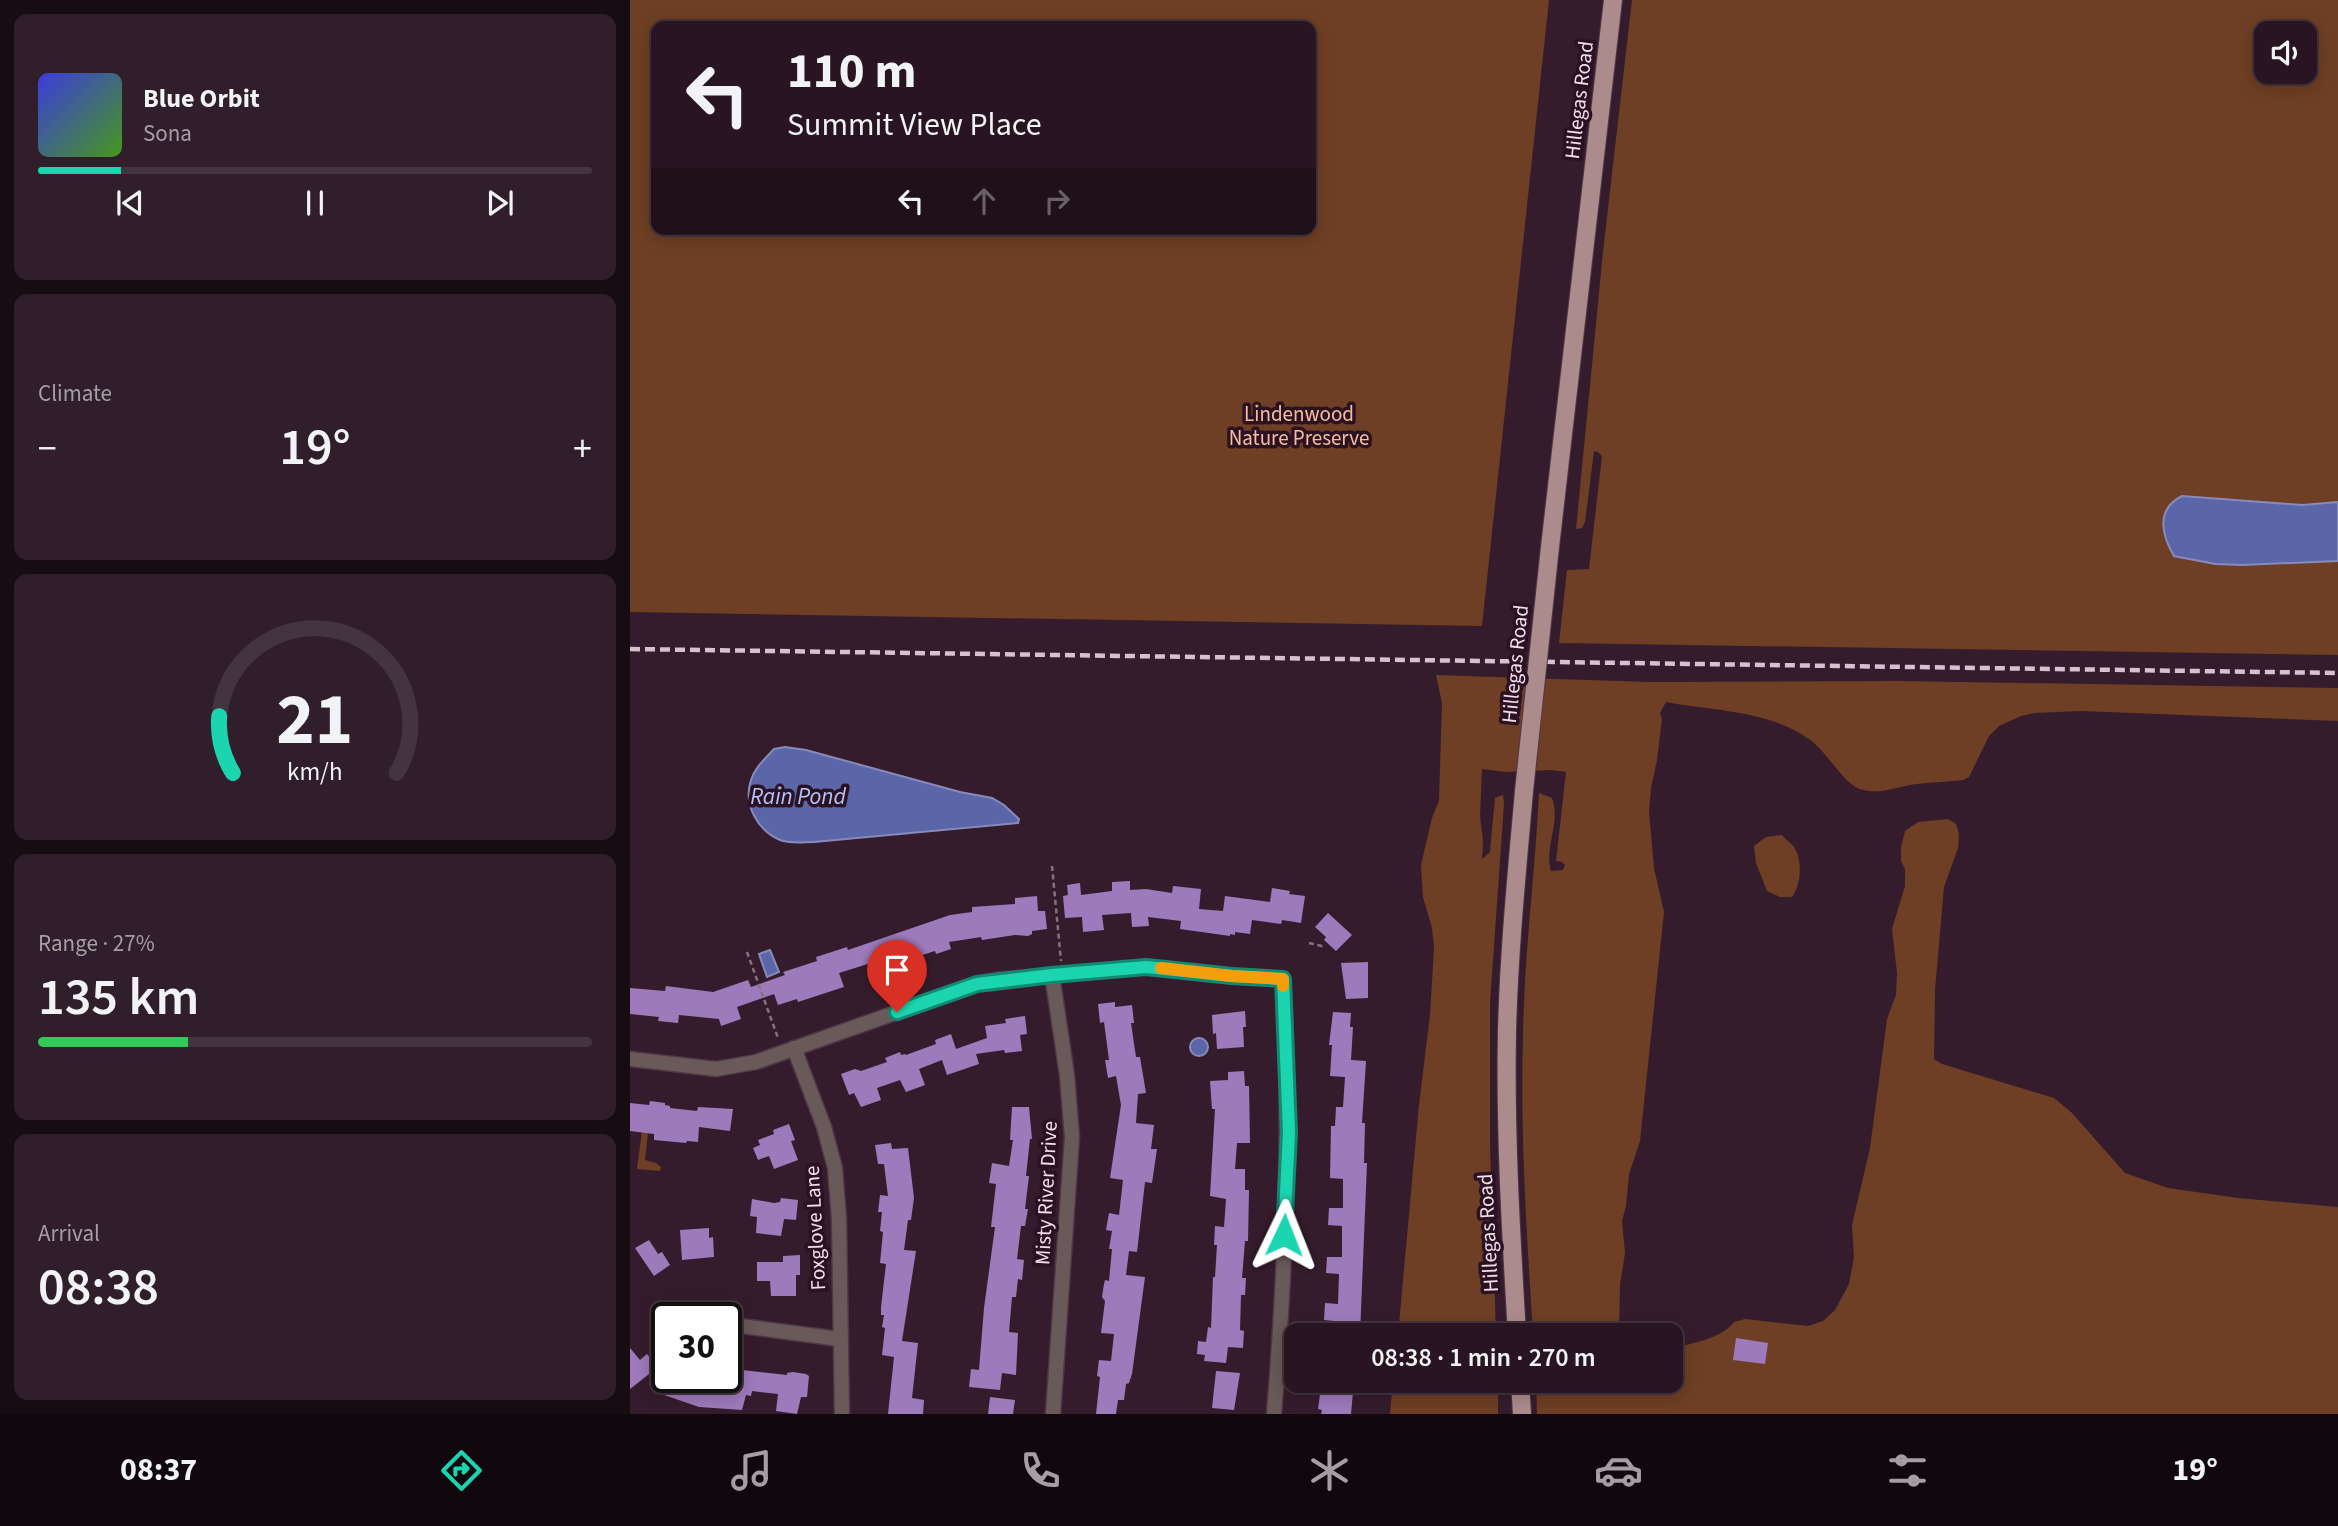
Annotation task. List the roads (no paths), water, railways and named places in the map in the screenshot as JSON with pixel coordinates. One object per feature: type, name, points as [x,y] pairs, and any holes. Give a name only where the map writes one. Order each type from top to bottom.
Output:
[{"type":"main road","name":"Hillegas Road","points":[[1516,1323],[1507,1168],[1507,1030],[1514,904],[1550,547],[1613,0]]},
{"type":"main road","points":[[1521,1393],[1522,1414]]},
{"type":"street","points":[[630,1059],[716,1069],[756,1062],[977,984],[1056,969],[1146,967],[1283,979],[1289,1136],[1281,1330],[1274,1414]]},
{"type":"street","name":"Misty River Drive","points":[[1053,1414],[1072,1137],[1056,969]]},
{"type":"street","name":"Foxglove Lane","points":[[794,1048],[824,1126],[835,1168],[839,1219],[842,1414]]},
{"type":"street","points":[[742,1326],[839,1339]]},
{"type":"water","points":[[2182,496],[2302,505],[2338,502],[2338,561],[2242,565],[2215,564],[2174,556],[2166,539],[2163,523],[2168,508]]},
{"type":"water","name":"Rain Pond","points":[[785,747],[806,750],[960,792],[992,798],[1019,819],[1018,823],[814,842],[784,841],[772,836],[759,823],[751,807],[749,789],[753,775],[761,763],[774,749]]},
{"type":"water","points":[[770,950],[779,972],[767,977],[759,954]]},
{"type":"water","points":[[1199,1038],[1205,1041],[1208,1047],[1205,1053],[1199,1056],[1193,1053],[1190,1047],[1193,1041]]},
{"type":"railway","points":[[630,649],[2338,673]]},
{"type":"park label","name":"Lindenwood Nature Preserve","points":[[1299,426]]}]
